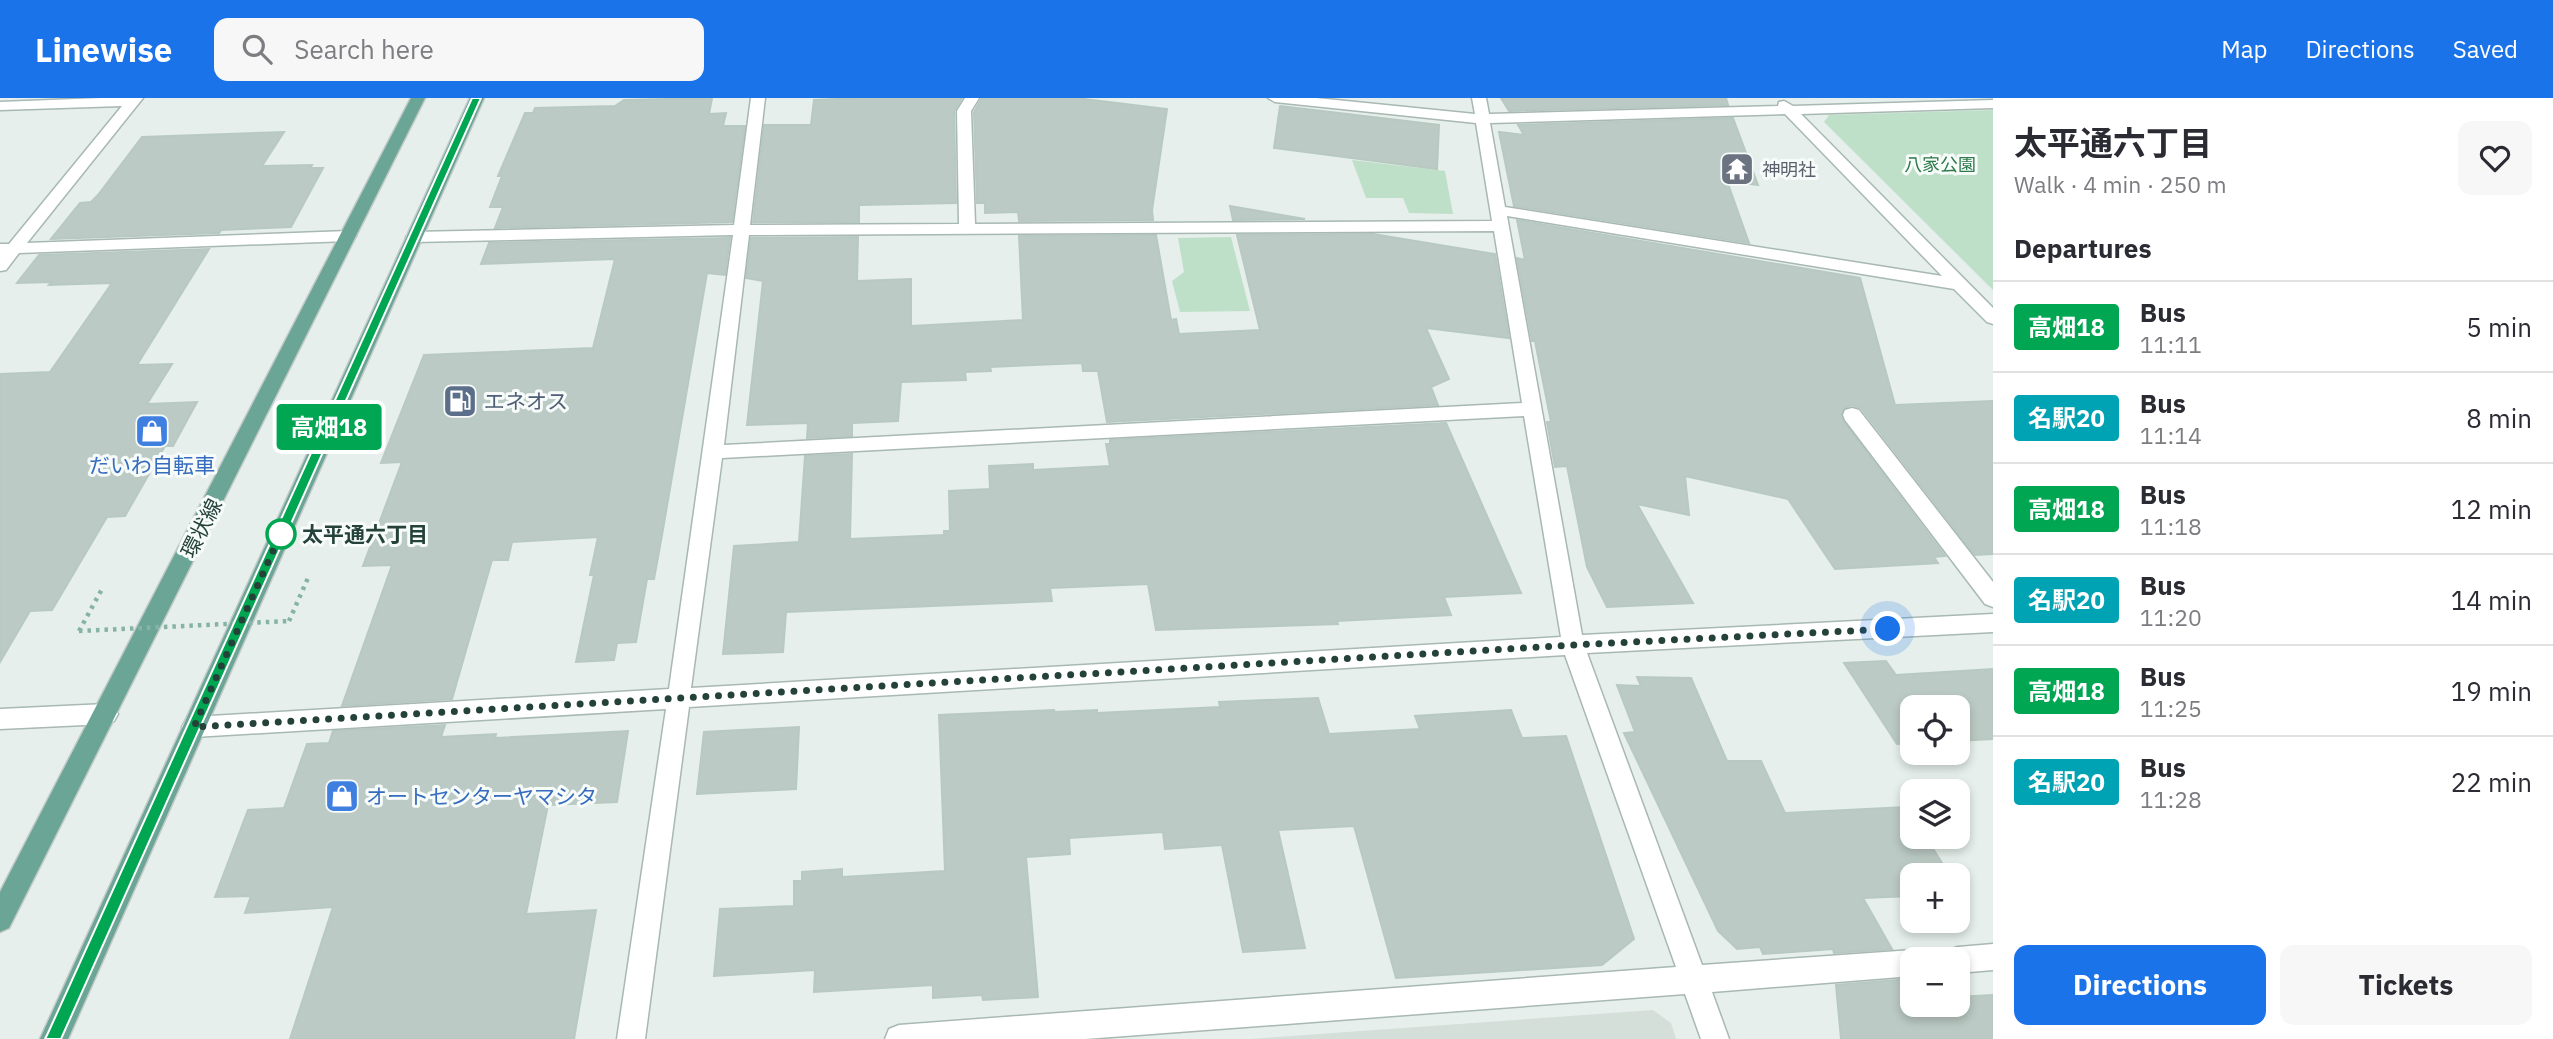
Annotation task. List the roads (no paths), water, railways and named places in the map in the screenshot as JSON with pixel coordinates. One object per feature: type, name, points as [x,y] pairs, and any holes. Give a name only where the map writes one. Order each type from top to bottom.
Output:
[{"type":"main road","name":"環状線","points":[[0,919],[418,98]]},
{"type":"main road","points":[[54,1039],[477,98]]},
{"type":"street","points":[[631,1039],[743,230],[758,98]]},
{"type":"street","points":[[967,230],[964,111],[972,98]]},
{"type":"street","points":[[1275,98],[1480,108],[1789,110],[1993,104]]},
{"type":"street","points":[[1777,98],[1993,318]]},
{"type":"street","points":[[0,106],[135,100]]},
{"type":"street","points":[[0,266],[7,249],[135,100]]},
{"type":"street","points":[[1480,108],[1573,645],[1715,1039]]},
{"type":"street","points":[[414,237],[743,230],[967,230],[1498,218],[1959,284]]},
{"type":"street","points":[[7,249],[348,236]]},
{"type":"street","points":[[713,452],[1532,409]]},
{"type":"street","points":[[1852,415],[1993,598]]},
{"type":"street","points":[[194,727],[1573,645],[1993,623]]},
{"type":"street","points":[[0,719],[106,714]]},
{"type":"street","points":[[1970,959],[1993,957]]},
{"type":"street","points":[[900,1039],[1900,964]]},
{"type":"place","name":"神明社","points":[[1737,169]]},
{"type":"place","name":"エネオス","points":[[460,401]]},
{"type":"place","name":"だいわ自転車","points":[[152,431]]},
{"type":"place","name":"太平通六丁目","points":[[281,534]]},
{"type":"place","name":"オートセンターヤマシタ","points":[[342,796]]},
{"type":"park label","name":"八家公園","points":[[1940,164]]}]
